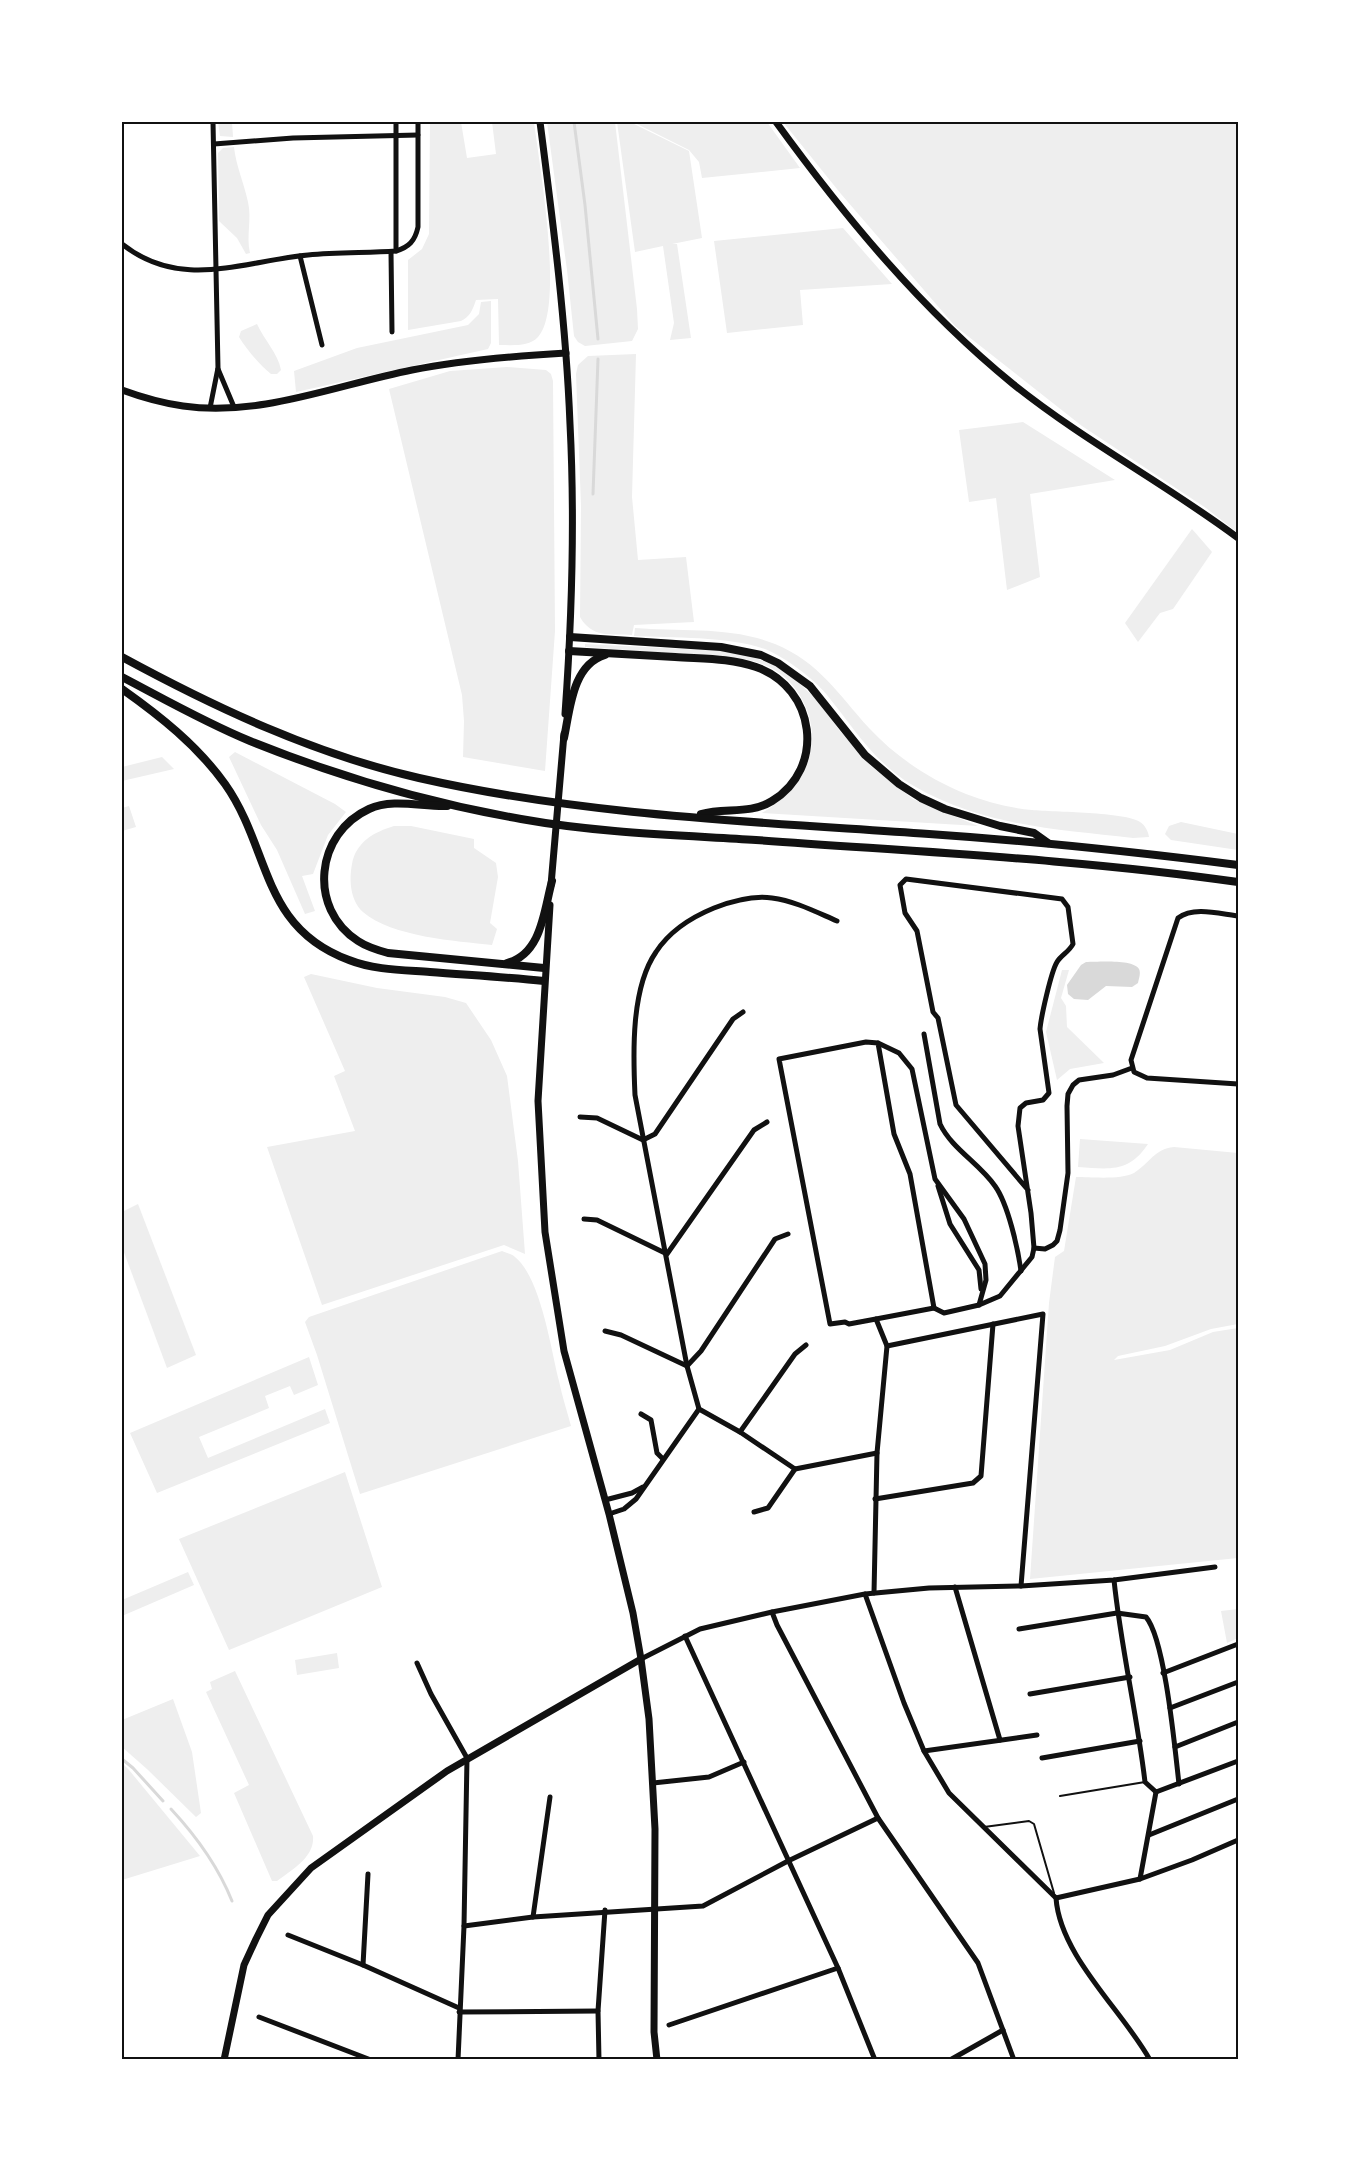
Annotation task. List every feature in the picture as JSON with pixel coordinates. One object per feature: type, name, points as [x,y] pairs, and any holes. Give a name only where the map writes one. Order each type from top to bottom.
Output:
[{"type":"highway","points":[[570,637],[721,647],[761,655],[778,663],[810,686],[865,755],[899,784],[945,809],[1000,826],[1034,833],[1049,843]]},
{"type":"highway","points":[[569,651],[712,659],[744,663],[776,677],[797,699],[807,724],[808,749],[804,763],[790,786],[771,802],[756,809],[707,812],[693,816]]},
{"type":"highway","points":[[564,738],[580,675],[590,663],[610,653]]},
{"type":"highway","points":[[122,657],[254,724],[319,749],[420,778],[526,798],[814,827],[1049,843],[1239,865]]},
{"type":"highway","points":[[122,677],[249,740],[373,783],[455,806],[523,819],[589,828],[1035,859],[1239,882]]},
{"type":"highway","points":[[122,689],[180,734],[199,752],[225,784],[248,827],[276,897],[301,930],[319,945],[350,960],[376,966],[544,981]]},
{"type":"highway","points":[[455,806],[387,804],[358,815],[335,836],[324,866],[325,894],[338,923],[358,941],[370,948],[407,956],[544,968]]},
{"type":"highway","points":[[501,964],[521,957],[532,946],[537,936],[552,881]]},
{"type":"street","points":[[210,408],[218,368],[213,122]]},
{"type":"street","points":[[392,332],[396,122]]},
{"type":"street","points":[[122,244],[145,260],[164,266],[216,270],[300,256],[394,252],[409,246],[418,227],[418,122]]},
{"type":"street","points":[[540,122],[566,353],[573,503],[570,637],[564,738],[544,968],[538,1101],[545,1232],[564,1351],[609,1514],[633,1613],[641,1659],[649,1719],[655,1829],[654,2032],[657,2060]]},
{"type":"street","points":[[776,122],[854,225],[952,330],[1014,384],[1077,431],[1203,512],[1239,538]]},
{"type":"street","points":[[214,144],[293,138],[418,135]]},
{"type":"street","points":[[300,256],[321,345]]},
{"type":"street","points":[[122,390],[184,407],[234,407],[282,402],[412,370],[496,357],[566,353]]},
{"type":"street","points":[[218,368],[234,407]]},
{"type":"street","points":[[982,1293],[979,1270],[950,1224],[935,1179],[912,1069],[899,1053],[890,1047],[866,1042],[779,1059],[830,1324],[845,1322],[849,1324],[934,1308],[944,1313],[979,1305],[1000,1296],[1032,1257],[1034,1248],[1028,1190],[1018,1126],[1020,1108],[1026,1103],[1044,1100],[1049,1093],[1040,1029],[1057,962],[1073,944],[1066,902],[1053,898],[906,879],[900,885],[904,913],[917,931],[933,1012],[938,1018],[956,1105],[1028,1190]]},
{"type":"street","points":[[795,1469],[740,1432],[699,1409],[687,1366],[635,1095],[634,1070],[639,1001],[649,966],[656,952],[667,939],[702,913],[732,901],[752,897],[775,898],[800,905],[837,921]]},
{"type":"street","points":[[1239,916],[1190,912],[1178,918],[1132,1052],[1132,1068],[1136,1074],[1147,1078],[1239,1084]]},
{"type":"street","points":[[643,1140],[655,1134],[733,1019],[743,1012]]},
{"type":"street","points":[[924,1034],[939,1124],[946,1136],[995,1185],[1006,1212],[1021,1271]]},
{"type":"street","points":[[878,1043],[894,1134],[910,1174],[934,1308]]},
{"type":"street","points":[[1034,1248],[1045,1249],[1053,1245],[1057,1241],[1060,1230],[1068,1173],[1068,1094],[1079,1080],[1113,1075],[1132,1068]]},
{"type":"street","points":[[580,1117],[597,1118],[643,1140]]},
{"type":"street","points":[[667,1254],[677,1243],[754,1130],[767,1122]]},
{"type":"street","points":[[935,1179],[964,1219],[986,1264],[987,1271],[979,1305]]},
{"type":"street","points":[[584,1219],[597,1220],[667,1254]]},
{"type":"street","points":[[687,1366],[701,1351],[776,1239],[788,1234]]},
{"type":"street","points":[[886,1346],[1042,1314],[1021,1586]]},
{"type":"street","points":[[874,1593],[877,1453],[886,1346],[876,1319]]},
{"type":"street","points":[[875,1498],[973,1483],[981,1476],[993,1324]]},
{"type":"street","points":[[606,1331],[621,1335],[687,1366]]},
{"type":"street","points":[[740,1432],[795,1354],[806,1345]]},
{"type":"street","points":[[609,1514],[630,1505],[699,1409]]},
{"type":"street","points":[[641,1414],[651,1420],[657,1453],[663,1459]]},
{"type":"street","points":[[754,1512],[768,1508],[795,1469],[877,1453]]},
{"type":"street","points":[[605,1500],[632,1493],[647,1484]]},
{"type":"street","points":[[224,2060],[244,1965],[268,1915],[311,1868],[467,1758],[686,1635],[772,1612],[865,1594],[955,1587],[1021,1586],[1114,1580],[1215,1567]]},
{"type":"street","points":[[1114,1580],[1117,1613],[1130,1677],[1145,1782],[1156,1792]]},
{"type":"street","points":[[955,1587],[1000,1740]]},
{"type":"street","points":[[865,1594],[904,1703],[924,1751],[949,1793],[1056,1898],[1057,1913],[1077,1957],[1150,2060]]},
{"type":"street","points":[[772,1612],[878,1818],[978,1963],[1014,2060]]},
{"type":"street","points":[[1019,1629],[1117,1613],[1146,1617],[1153,1625],[1170,1708],[1179,1784]]},
{"type":"street","points":[[686,1635],[838,1968],[874,2060]]},
{"type":"street","points":[[1163,1673],[1239,1644]]},
{"type":"street","points":[[417,1662],[431,1694],[467,1758],[464,1926],[458,2060]]},
{"type":"street","points":[[1030,1694],[1130,1677]]},
{"type":"street","points":[[1170,1708],[1239,1682]]},
{"type":"street","points":[[1175,1747],[1239,1722]]},
{"type":"street","points":[[924,1751],[1037,1735]]},
{"type":"street","points":[[1042,1758],[1140,1741]]},
{"type":"street","points":[[653,1783],[709,1777],[744,1761]]},
{"type":"street","points":[[1156,1792],[1239,1761]]},
{"type":"street","points":[[1140,1880],[1156,1792]]},
{"type":"street","points":[[532,1917],[550,1797]]},
{"type":"street","points":[[1149,1835],[1239,1799]]},
{"type":"street","points":[[464,1926],[532,1917],[703,1905],[878,1818]]},
{"type":"street","points":[[1056,1898],[1140,1880],[1239,1840]]},
{"type":"street","points":[[363,1965],[368,1874]]},
{"type":"street","points":[[599,2060],[598,2011],[605,1911]]},
{"type":"street","points":[[288,1935],[363,1965],[459,2010],[598,2011]]},
{"type":"street","points":[[669,2025],[838,1968]]},
{"type":"street","points":[[259,2017],[371,2060]]},
{"type":"street","points":[[950,2060],[1003,2030]]},
{"type":"lane","points":[[1060,1796],[1145,1782]]},
{"type":"lane","points":[[983,1827],[1029,1821],[1034,1824],[1056,1898]]},
{"type":"shaded area","points":[[218,122],[232,122],[233,137],[220,136]]},
{"type":"shaded area","points":[[430,122],[461,122],[467,158],[496,154],[492,122],[534,122],[545,200],[550,267],[546,321],[538,337],[530,342],[520,345],[499,345],[498,299],[476,300],[469,315],[461,321],[408,330],[408,260],[422,249],[429,234]]},
{"type":"shaded area","points":[[547,122],[615,122],[637,309],[638,329],[632,341],[585,346],[574,336]]},
{"type":"shaded area","points":[[617,122],[630,122],[689,151],[702,238],[672,244],[677,244],[691,338],[670,340],[674,323],[663,246],[635,252]]},
{"type":"shaded area","points":[[633,122],[767,122],[800,168],[702,178],[699,162],[689,150]]},
{"type":"shaded area","points":[[783,122],[1238,122],[1238,533],[1206,508],[1082,426],[955,326],[841,194]]},
{"type":"shaded area","points":[[234,147],[249,208],[250,253],[246,254],[237,238],[219,221],[218,153],[223,148]]},
{"type":"shaded area","points":[[843,228],[892,284],[800,290],[803,325],[727,333],[714,241]]},
{"type":"shaded area","points":[[491,301],[491,343],[488,349],[296,392],[294,371],[357,348],[468,325],[479,314],[481,302]]},
{"type":"shaded area","points":[[257,324],[279,364],[281,370],[277,374],[271,374],[262,366],[239,337],[241,331]]},
{"type":"shaded area","points":[[636,354],[632,497],[638,560],[686,557],[694,622],[634,625],[632,635],[602,634],[590,629],[580,617],[581,506],[576,374],[578,365],[588,356]]},
{"type":"shaded area","points":[[507,367],[546,370],[551,374],[553,381],[555,631],[545,771],[463,757],[462,695],[389,389],[450,371]]},
{"type":"shaded area","points":[[1023,422],[1115,480],[1030,494],[1040,577],[1007,590],[996,498],[969,502],[959,430]]},
{"type":"shaded area","points":[[1192,529],[1212,552],[1173,609],[1160,613],[1138,642],[1125,623]]},
{"type":"shaded area","points":[[635,628],[741,634],[775,644],[790,651],[816,670],[879,739],[902,758],[952,788],[1007,806],[1120,816],[1140,822],[1147,830],[1149,837],[1133,838],[1020,824],[966,810],[900,777],[866,745],[821,688],[781,657],[765,649],[734,642],[700,638],[634,636]]},
{"type":"shaded area","points":[[585,644],[722,651],[747,655],[774,665],[797,681],[818,701],[840,731],[871,766],[913,799],[978,826],[762,813],[790,792],[803,774],[810,753],[812,730],[810,718],[801,697],[786,679],[767,666],[738,658],[585,647]]},
{"type":"shaded area","points":[[235,752],[335,804],[346,812],[328,835],[313,874],[302,876],[315,911],[305,914],[277,850],[261,825],[229,757]]},
{"type":"shaded area","points":[[162,757],[174,769],[122,781],[122,767]]},
{"type":"shaded area","points":[[129,806],[136,827],[122,831],[122,808]]},
{"type":"shaded area","points":[[1181,822],[1238,834],[1238,850],[1171,840],[1165,834],[1169,826]]},
{"type":"shaded area","points":[[394,826],[411,826],[474,839],[474,848],[496,863],[498,877],[490,923],[497,929],[492,945],[407,932],[390,927],[363,912],[353,896],[351,870],[354,856],[367,839]]},
{"type":"shaded area","points":[[1086,962],[1115,962],[1135,966],[1140,972],[1138,983],[1132,987],[1106,986],[1088,1000],[1074,999],[1068,994],[1067,985],[1081,965]]},
{"type":"shaded area","points":[[1062,970],[1069,970],[1061,998],[1066,1006],[1067,1027],[1104,1063],[1070,1069],[1057,1080],[1046,1032]]},
{"type":"shaded area","points":[[311,974],[377,988],[445,997],[466,1003],[491,1040],[507,1076],[518,1161],[525,1254],[504,1245],[322,1305],[267,1147],[355,1131],[334,1076],[345,1071],[304,977]]},
{"type":"shaded area","points":[[1080,1139],[1148,1144],[1134,1160],[1126,1165],[1109,1168],[1078,1167]]},
{"type":"shaded area","points":[[1174,1147],[1238,1153],[1238,1324],[1211,1329],[1165,1346],[1118,1356],[1114,1360],[1170,1350],[1213,1332],[1238,1328],[1238,1558],[1030,1579],[1049,1303],[1055,1257],[1064,1251],[1076,1177],[1122,1177],[1134,1173],[1162,1150]]},
{"type":"shaded area","points":[[138,1204],[196,1355],[167,1368],[122,1247],[122,1212]]},
{"type":"shaded area","points":[[502,1251],[514,1256],[532,1281],[544,1315],[571,1426],[360,1494],[305,1322],[309,1317]]},
{"type":"shaded area","points":[[309,1357],[318,1385],[294,1395],[290,1386],[265,1396],[269,1408],[199,1437],[208,1458],[325,1409],[330,1423],[157,1493],[130,1433]]},
{"type":"shaded area","points":[[345,1472],[382,1587],[229,1650],[179,1539]]},
{"type":"shaded area","points":[[188,1572],[194,1585],[122,1616],[122,1600]]},
{"type":"shaded area","points":[[1238,1609],[1238,1638],[1227,1643],[1221,1611]]},
{"type":"shaded area","points":[[337,1653],[339,1668],[297,1675],[295,1660]]},
{"type":"shaded area","points":[[235,1671],[313,1836],[313,1844],[306,1857],[277,1881],[272,1881],[234,1793],[249,1785],[206,1692],[212,1689],[210,1682]]},
{"type":"shaded area","points":[[173,1699],[192,1752],[201,1813],[196,1817],[122,1747],[122,1720]]},
{"type":"shaded area","points":[[122,1763],[129,1770],[200,1856],[122,1880]]},
{"type":"waterway","points":[[574,122],[585,205],[598,339]]},
{"type":"waterway","points":[[593,494],[598,359]]},
{"type":"waterway","points":[[122,1759],[163,1801]]},
{"type":"waterway","points":[[171,1809],[206,1852],[232,1901]]}]
